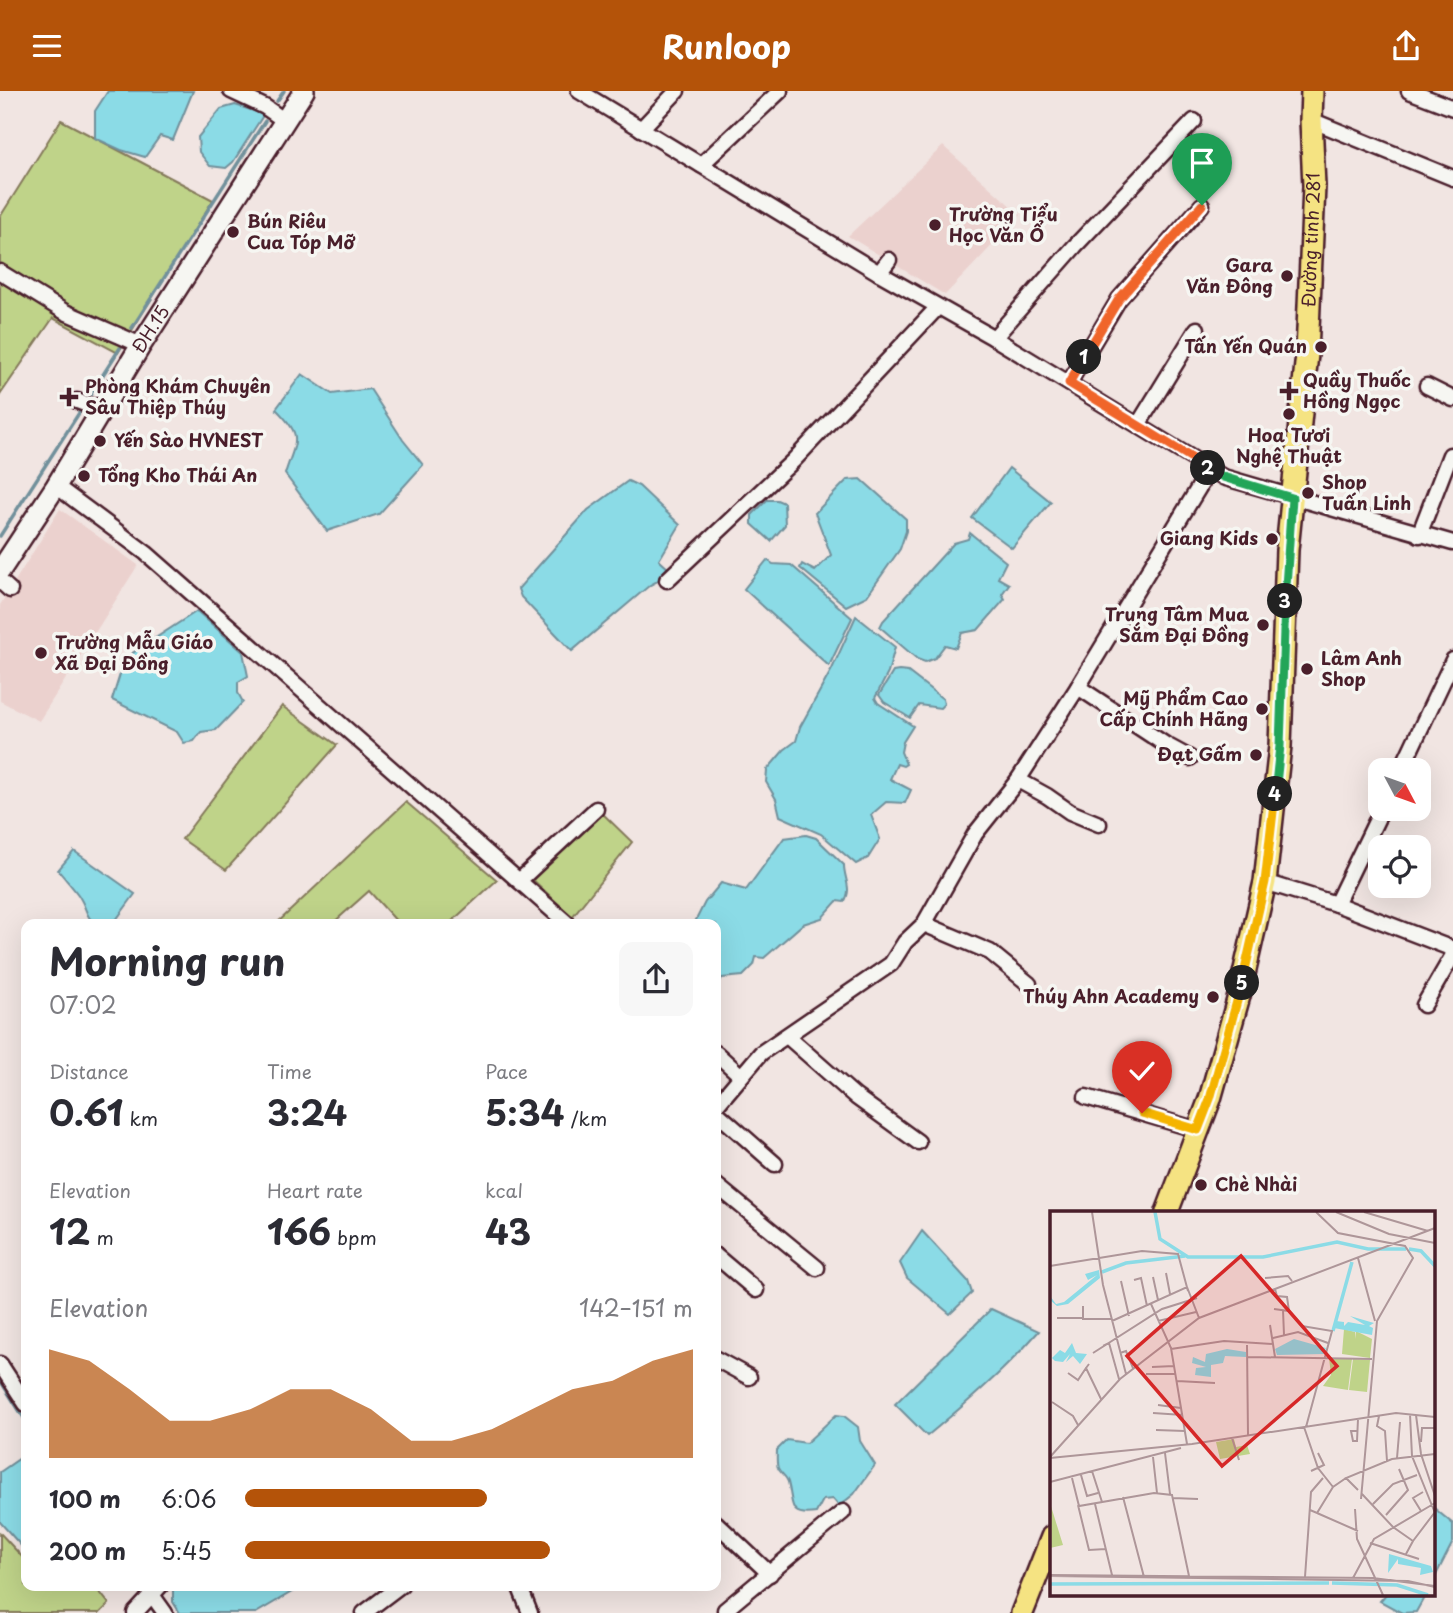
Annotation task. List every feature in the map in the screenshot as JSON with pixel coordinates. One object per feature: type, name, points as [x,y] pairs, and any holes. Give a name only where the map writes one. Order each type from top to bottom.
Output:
[{"type":"main road","name":"ĐH.15","points":[[0,571],[304,91]]},
{"type":"main road","name":"Đường tỉnh 281","points":[[1167,1211],[1210,1099],[1239,996],[1265,882],[1280,746],[1286,564],[1307,354],[1314,186],[1312,91]]},
{"type":"main road","points":[[1022,1613],[1050,1542]]},
{"type":"street","points":[[231,91],[265,107],[285,121]]},
{"type":"street","points":[[579,91],[1223,477],[1453,543]]},
{"type":"street","points":[[641,129],[677,91]]},
{"type":"street","points":[[701,165],[780,91]]},
{"type":"street","points":[[1409,91],[1453,108]]},
{"type":"street","points":[[1311,120],[1453,178]]},
{"type":"street","points":[[994,338],[1075,246],[1194,121]]},
{"type":"street","points":[[1069,383],[1119,299],[1202,205]]},
{"type":"street","points":[[879,273],[889,260]]},
{"type":"street","points":[[0,272],[65,312],[141,345]]},
{"type":"street","points":[[667,580],[793,461],[937,307]]},
{"type":"street","points":[[1138,425],[1197,329]]},
{"type":"street","points":[[1427,386],[1453,399]]},
{"type":"street","points":[[77,401],[102,410]]},
{"type":"street","points":[[1419,535],[1450,455]]},
{"type":"street","points":[[721,1100],[761,1053],[891,964],[905,942],[923,924],[975,834],[1018,780],[1078,687],[1210,469]]},
{"type":"street","points":[[56,486],[146,553],[562,919]]},
{"type":"street","points":[[1408,758],[1447,687],[1453,660]]},
{"type":"street","points":[[1078,687],[1190,758]]},
{"type":"street","points":[[1018,780],[1070,812],[1099,824]]},
{"type":"street","points":[[519,881],[596,809]]},
{"type":"street","points":[[1336,904],[1376,821]]},
{"type":"street","points":[[1265,882],[1336,904],[1453,949]]},
{"type":"street","points":[[923,924],[978,946],[1029,984]]},
{"type":"street","points":[[1424,1005],[1453,955]]},
{"type":"street","points":[[787,1036],[856,1097],[918,1142]]},
{"type":"street","points":[[721,1058],[740,1075]]},
{"type":"street","points":[[1086,1097],[1198,1130]]},
{"type":"street","points":[[721,1116],[775,1164]]},
{"type":"street","points":[[721,1189],[817,1268]]},
{"type":"street","points":[[721,1260],[756,1290]]},
{"type":"street","points":[[721,1362],[749,1377]]},
{"type":"street","points":[[0,1364],[21,1396]]},
{"type":"street","points":[[729,1613],[725,1609],[843,1512]]},
{"type":"street","points":[[721,1528],[770,1574]]},
{"type":"street","points":[[135,1613],[152,1591]]},
{"type":"street","points":[[154,1591],[165,1613]]},
{"type":"street","points":[[364,1613],[393,1591]]},
{"type":"street","points":[[521,1591],[530,1613]]},
{"type":"shaded area","name":"Trường Tiểu Học Văn Ổ","points":[[943,146],[1021,215],[945,295],[848,236]]},
{"type":"shaded area","name":"Trường Mẫu Giáo Xã Đại Đồng","points":[[60,509],[138,565],[39,721],[0,701],[0,605]]},
{"type":"green space","points":[[61,120],[213,200],[118,353],[53,318],[0,395],[0,217]]},
{"type":"green space","points":[[282,706],[337,745],[226,870],[182,839]]},
{"type":"green space","points":[[406,802],[497,880],[454,919],[394,919],[369,891],[338,919],[281,919]]},
{"type":"green space","points":[[599,810],[632,842],[572,917],[528,875]]},
{"type":"green space","points":[[0,1533],[21,1556],[21,1591],[99,1591],[109,1604],[100,1613],[0,1613]]},
{"type":"water","points":[[108,91],[193,91],[173,140],[160,136],[145,157],[95,138],[95,111]]},
{"type":"water","points":[[235,105],[264,114],[233,162],[226,168],[210,166],[199,152],[198,137],[221,109]]},
{"type":"water","points":[[302,374],[332,394],[370,389],[403,440],[423,465],[379,514],[327,531],[285,474],[295,439],[291,426],[276,409]]},
{"type":"water","points":[[1009,468],[1051,502],[1012,548],[972,518]]},
{"type":"water","points":[[861,479],[906,519],[906,531],[900,549],[867,596],[846,606],[800,568],[802,564],[815,571],[831,555],[815,513],[847,480]]},
{"type":"water","points":[[628,481],[639,486],[680,525],[659,560],[670,570],[667,576],[650,585],[572,651],[521,597],[518,589],[588,510]]},
{"type":"water","points":[[767,500],[784,503],[785,525],[771,541],[752,524],[752,515]]},
{"type":"water","points":[[970,533],[1006,562],[998,578],[1009,584],[1002,594],[1005,599],[978,630],[962,633],[956,648],[945,645],[935,658],[925,662],[917,659],[880,627],[954,543],[968,539]]},
{"type":"water","points":[[767,560],[773,564],[791,565],[852,618],[829,666],[744,589]]},
{"type":"water","points":[[197,611],[243,652],[248,676],[238,682],[238,693],[243,702],[216,730],[201,732],[194,741],[184,743],[177,732],[112,700],[125,658]]},
{"type":"water","points":[[856,616],[895,647],[888,673],[875,698],[878,703],[913,726],[903,742],[901,752],[906,764],[897,764],[890,779],[911,790],[905,803],[886,802],[871,815],[880,839],[868,858],[856,864],[821,834],[780,816],[776,799],[766,782],[767,770],[784,750],[796,741],[800,727],[832,669]]},
{"type":"water","points":[[893,672],[908,672],[943,699],[944,704],[940,708],[919,705],[910,718],[884,702],[879,695]]},
{"type":"water","points":[[806,835],[816,838],[844,865],[847,897],[844,902],[837,901],[822,918],[803,924],[764,958],[756,957],[754,965],[743,976],[721,980],[721,919],[696,919],[705,902],[721,883],[746,890],[784,838]]},
{"type":"water","points":[[74,851],[135,894],[117,919],[90,919],[79,896],[58,870]]},
{"type":"water","points":[[922,1231],[968,1281],[972,1293],[950,1314],[907,1278],[900,1263]]},
{"type":"water","points":[[991,1309],[1039,1331],[985,1386],[927,1436],[895,1404]]},
{"type":"water","points":[[836,1415],[844,1416],[858,1427],[860,1441],[875,1465],[854,1494],[839,1506],[833,1499],[823,1500],[816,1513],[800,1513],[793,1507],[788,1482],[778,1468],[777,1450],[787,1440],[806,1443]]},
{"type":"water","points":[[21,1457],[21,1546],[0,1522],[0,1472]]},
{"type":"water","points":[[1436,1510],[1453,1524],[1453,1542],[1436,1575]]},
{"type":"water","points":[[173,1591],[293,1591],[256,1613],[180,1613],[173,1602]]},
{"type":"water","points":[[1385,1595],[1425,1595],[1416,1612],[1402,1613],[1380,1601]]},
{"type":"waterway","points":[[277,101],[284,91]]},
{"type":"waterway","points":[[132,328],[265,121]]},
{"type":"waterway","points":[[90,395],[120,348]]},
{"type":"waterway","points":[[0,536],[79,413]]},
{"type":"waterway","points":[[0,1380],[21,1413]]},
{"type":"waterway","points":[[140,1591],[144,1597]]},
{"type":"waterway","points":[[149,1603],[155,1613]]},
{"type":"place","name":"Trường Tiểu Học Văn Ổ","points":[[935,225]]},
{"type":"place","name":"Bún Riêu Cua Tóp Mỡ","points":[[233,232]]},
{"type":"place","name":"Gara Văn Đông","points":[[1287,276]]},
{"type":"place","name":"Tấn Yến Quán","points":[[1321,347]]},
{"type":"place","name":"Quầy Thuốc Hồng Ngọc","points":[[1289,391]]},
{"type":"place","name":"Phòng Khám Chuyên Sâu Thiệp Thúy","points":[[69,397]]},
{"type":"place","name":"Hoa Tươi Nghệ Thuật","points":[[1289,414]]},
{"type":"place","name":"Yến Sào HVNEST","points":[[100,441]]},
{"type":"place","name":"Tổng Kho Thái An","points":[[84,476]]},
{"type":"place","name":"Shop Tuấn Linh","points":[[1308,493]]},
{"type":"place","name":"Giang Kids","points":[[1272,539]]},
{"type":"place","name":"Trung Tâm Mua Sắm Đại Đồng","points":[[1263,625]]},
{"type":"place","name":"Trường Mẫu Giáo Xã Đại Đồng","points":[[41,653]]},
{"type":"place","name":"Lâm Anh Shop","points":[[1307,669]]},
{"type":"place","name":"Mỹ Phẩm Cao Cấp Chính Hãng","points":[[1262,709]]},
{"type":"place","name":"Đạt Gấm","points":[[1256,755]]},
{"type":"place","name":"Thúy Ahn Academy","points":[[1213,997]]},
{"type":"place","name":"Chè Nhài","points":[[1201,1185]]},
{"type":"route","points":[[1142,1113],[1198,1130],[1210,1099],[1256,927],[1265,882],[1280,746],[1287,550],[1292,498],[1223,477],[1069,383],[1132,281],[1202,205]]}]
